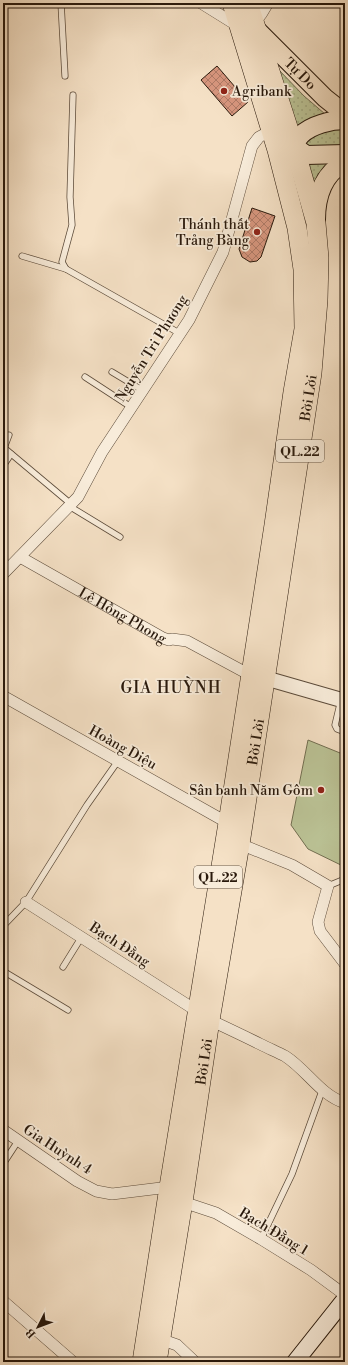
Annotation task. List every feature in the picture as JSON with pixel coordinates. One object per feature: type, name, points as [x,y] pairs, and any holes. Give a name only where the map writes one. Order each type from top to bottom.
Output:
[{"type":"highway","name":"QL.22","points":[[232,3],[251,26]]},
{"type":"highway","name":"QL.22","points":[[248,3],[251,26],[279,127],[292,150]]},
{"type":"highway","name":"Bời Lời","points":[[156,1362],[183,1202],[228,823],[258,676],[312,372],[318,300],[319,258],[316,223],[292,150]]},
{"type":"highway","name":"Bời Lời","points":[[142,1362],[169,1187],[240,844],[274,525],[293,392],[304,329],[304,269],[297,228],[292,150]]},
{"type":"main road","name":"Tự Do","points":[[251,26],[320,94],[345,114]]},
{"type":"main road","points":[[345,120],[330,121],[316,126],[301,135],[292,150],[345,154]]},
{"type":"main road","points":[[316,223],[318,194],[324,183],[334,171],[345,162]]},
{"type":"main road","points":[[302,1360],[345,1299]]},
{"type":"street","points":[[201,3],[251,26],[268,3]]},
{"type":"street","name":"Nguyễn Tri Phương","points":[[3,574],[78,497],[102,452],[179,333],[190,320],[223,252],[252,146],[259,137],[279,127]]},
{"type":"street","name":"Lê Hồng Phong","points":[[20,557],[163,638],[187,642],[258,676],[343,700]]},
{"type":"street","name":"Hoàng Diệu","points":[[3,696],[228,823]]},
{"type":"street","points":[[240,844],[292,865],[328,886],[318,922],[320,931],[345,964]]},
{"type":"street","name":"Bạch Đằng","points":[[26,902],[204,1016],[285,1056],[309,1076],[322,1091],[339,1102],[345,1103]]},
{"type":"street","name":"Gia Huỳnh 4","points":[[3,1130],[77,1181],[96,1191],[112,1194],[169,1187]]},
{"type":"street","name":"Bạch Đằng 1","points":[[183,1202],[216,1213],[311,1270],[345,1295]]},
{"type":"street","points":[[3,1301],[74,1362]]},
{"type":"street","points":[[160,1339],[177,1345],[195,1362]]},
{"type":"lane","points":[[61,3],[65,76]]},
{"type":"lane","points":[[66,269],[62,262],[69,242],[72,225],[70,197],[73,95]]},
{"type":"lane","points":[[22,256],[66,269],[179,333]]},
{"type":"lane","points":[[112,372],[142,390]]},
{"type":"lane","points":[[85,376],[131,407]]},
{"type":"lane","points":[[9,435],[4,448],[70,505],[120,538]]},
{"type":"lane","points":[[3,466],[11,454]]},
{"type":"lane","points":[[343,700],[335,725],[337,729],[345,732]]},
{"type":"lane","points":[[3,926],[26,902],[87,805],[118,761]]},
{"type":"lane","points":[[328,886],[345,879]]},
{"type":"lane","points":[[63,968],[81,938]]},
{"type":"lane","points":[[3,971],[68,1010]]},
{"type":"lane","points":[[261,1239],[292,1174],[322,1091]]},
{"type":"lane","points":[[3,1164],[18,1141]]},
{"type":"green space","points":[[278,69],[304,96],[325,114],[299,131]]},
{"type":"green space","points":[[334,124],[345,131],[345,147],[307,146],[303,144],[305,137]]},
{"type":"green space","points":[[339,159],[313,190],[307,161]]},
{"type":"green space","name":"Sân banh Năm Gôm","points":[[308,740],[345,755],[345,867],[308,849],[291,825]]},
{"type":"building","name":"Agribank","points":[[217,66],[248,102],[232,116],[201,80]]},
{"type":"building","name":"Thánh thất Trảng Bàng","points":[[252,208],[275,216],[261,257],[257,261],[250,262],[242,257],[239,249]]},
{"type":"place","name":"Agribank","points":[[224,91]]},
{"type":"place","name":"Thánh thất Trảng Bàng","points":[[257,232]]},
{"type":"place","name":"Sân banh Năm Gôm","points":[[321,790]]},
{"type":"district","name":"GIA HUỲNH","points":[[171,687]]}]
